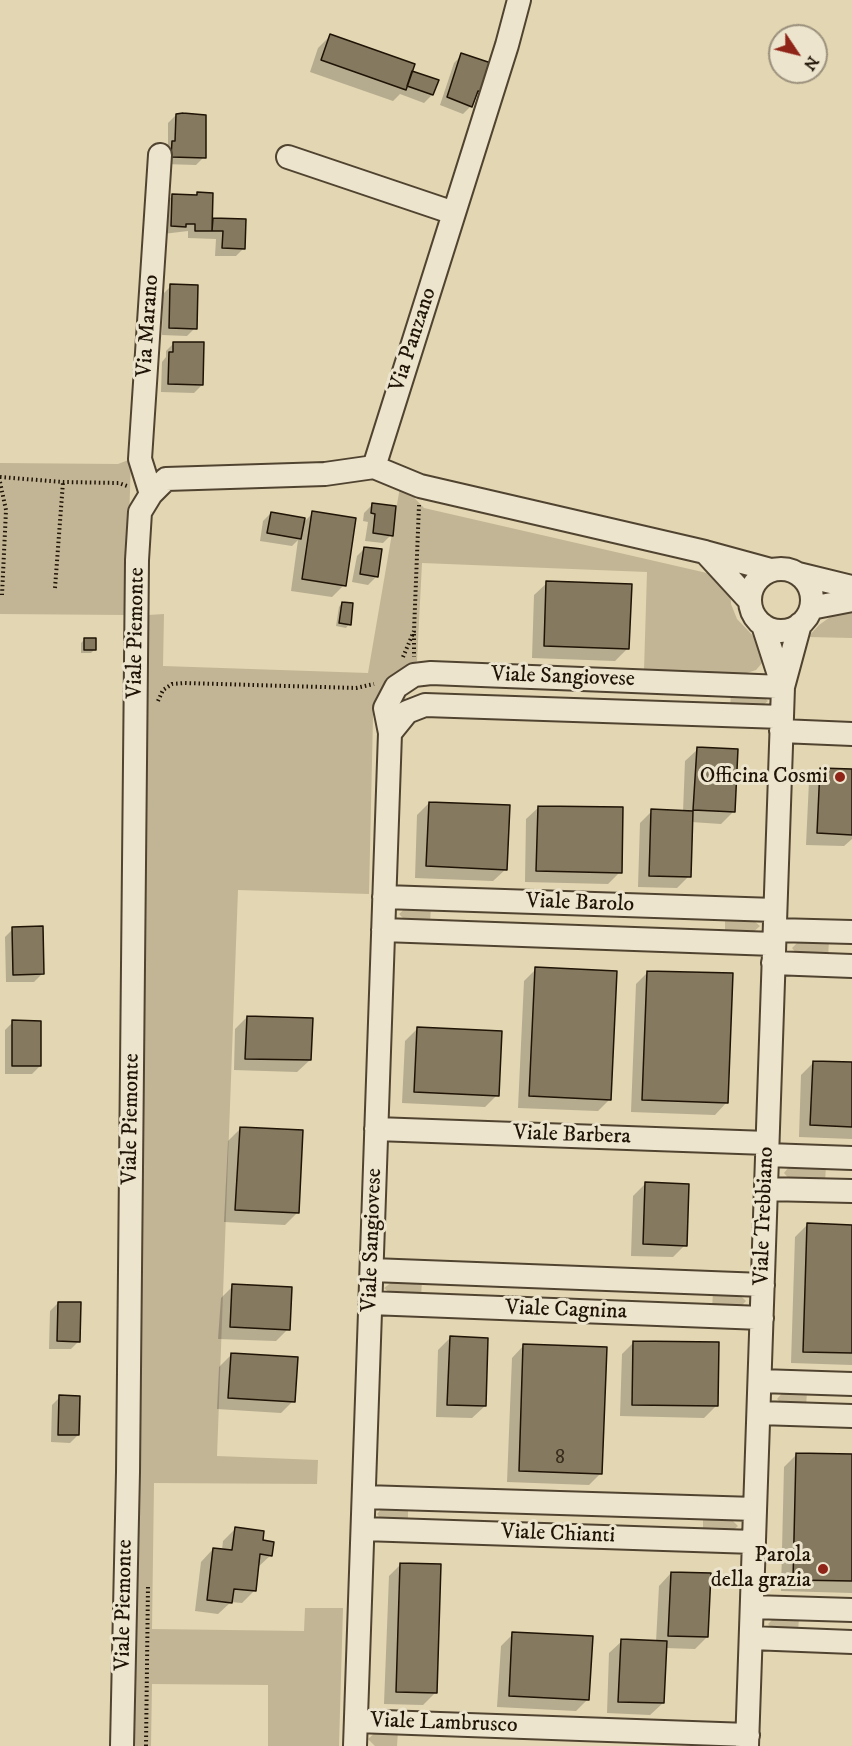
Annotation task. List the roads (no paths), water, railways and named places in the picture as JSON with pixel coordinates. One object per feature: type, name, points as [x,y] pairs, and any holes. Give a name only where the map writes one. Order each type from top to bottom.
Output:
[{"type":"street","name":"Via Panzano","points":[[374,467],[507,45],[519,0]]},
{"type":"street","name":"Via Marano","points":[[151,494],[140,459],[160,155]]},
{"type":"street","points":[[288,157],[454,213]]},
{"type":"street","points":[[151,494],[166,479],[325,474],[374,467],[420,486],[705,552],[771,570]]},
{"type":"street","name":"Viale Piemonte","points":[[122,1746],[128,1472],[137,560],[140,512],[151,494]]},
{"type":"street","points":[[705,552],[750,600],[756,618],[764,625],[782,630],[791,629],[805,616],[852,600]]},
{"type":"street","points":[[750,600],[756,582],[762,575],[780,568],[852,587]]},
{"type":"street","points":[[798,574],[810,589],[805,616]]},
{"type":"street","name":"Viale Trebbiano","points":[[747,1741],[783,687],[805,616]]},
{"type":"street","name":"Viale Trebbiano","points":[[764,625],[783,687]]},
{"type":"street","name":"Viale Sangiovese","points":[[355,1746],[390,733],[385,708],[396,687],[414,675],[422,674],[783,687]]},
{"type":"street","name":"Viale Sangiovese","points":[[390,733],[407,712],[425,705],[782,724],[852,734]]},
{"type":"street","name":"Viale Barolo","points":[[384,897],[774,937]]},
{"type":"street","name":"Viale Barolo","points":[[383,930],[774,937]]},
{"type":"street","points":[[774,937],[852,932]]},
{"type":"street","points":[[774,937],[852,966]]},
{"type":"street","name":"Viale Barbera","points":[[376,1129],[767,1149],[852,1158]]},
{"type":"street","points":[[766,1189],[852,1191]]},
{"type":"street","name":"Viale Cagnina","points":[[372,1270],[763,1285]]},
{"type":"street","name":"Viale Cagnina","points":[[370,1303],[762,1318]]},
{"type":"street","points":[[760,1381],[852,1384]]},
{"type":"street","points":[[759,1413],[852,1416]]},
{"type":"street","name":"Viale Chianti","points":[[364,1497],[755,1509]]},
{"type":"street","name":"Viale Chianti","points":[[363,1529],[754,1542]]},
{"type":"street","points":[[752,1607],[852,1610]]},
{"type":"street","points":[[751,1638],[852,1642]]},
{"type":"street","name":"Viale Lambrusco","points":[[356,1721],[747,1741]]},
{"type":"place","name":"Officina Cosmi","points":[[840,777]]},
{"type":"place","name":"Parola della grazia","points":[[823,1569]]}]
